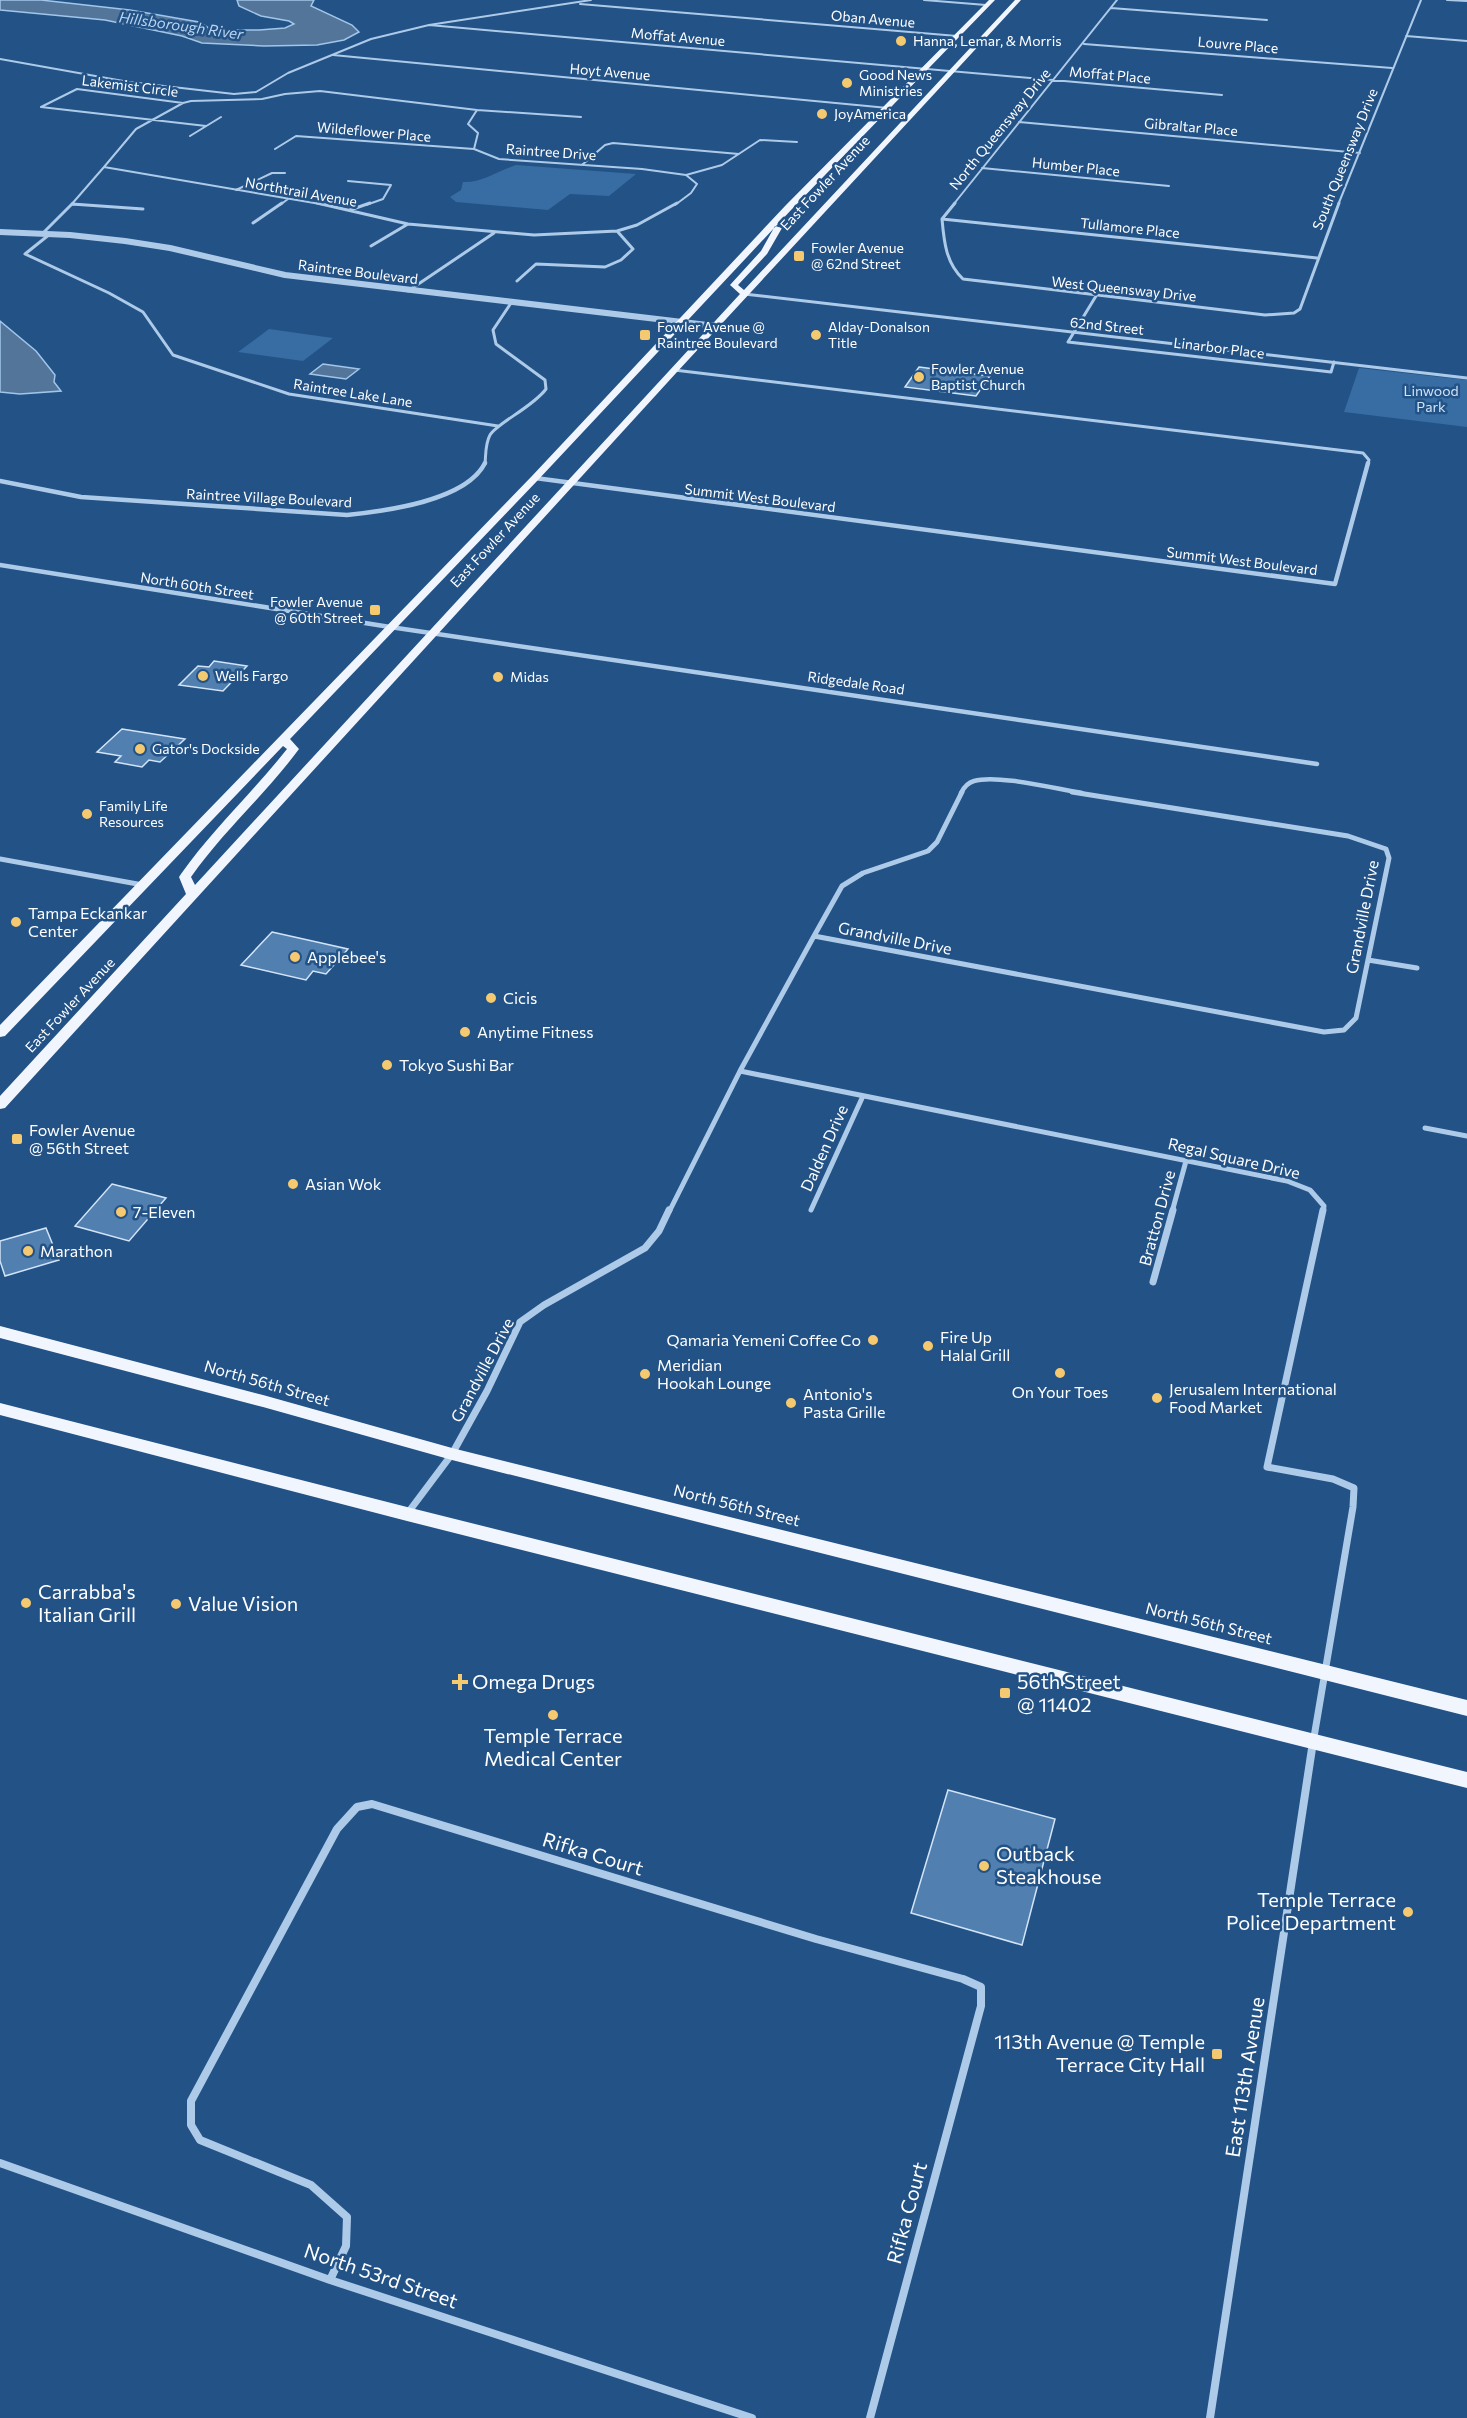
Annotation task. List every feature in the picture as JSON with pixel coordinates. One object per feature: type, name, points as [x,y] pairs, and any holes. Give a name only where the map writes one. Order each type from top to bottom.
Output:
[{"type":"main road","name":"East Fowler Avenue","points":[[0,1105],[744,294],[1018,0]]},
{"type":"main road","name":"East Fowler Avenue","points":[[0,1033],[535,478],[789,207],[989,3]]},
{"type":"main road","points":[[744,294],[734,285],[764,252],[789,207]]},
{"type":"main road","points":[[193,895],[185,877],[199,857],[264,786],[293,749],[284,740]]},
{"type":"main road","name":"North 56th Street","points":[[0,1332],[263,1401],[452,1454],[1467,1708]]},
{"type":"main road","points":[[0,1409],[407,1514],[1467,1780]]},
{"type":"street","points":[[0,59],[129,82],[234,94],[256,92],[288,73],[371,39],[429,25],[591,0]]},
{"type":"street","points":[[924,0],[989,3]]},
{"type":"street","name":"North Queensway Drive","points":[[942,219],[1117,0]]},
{"type":"street","name":"South Queensway Drive","points":[[1282,315],[1294,313],[1300,309],[1317,258],[1421,0]]},
{"type":"street","points":[[1447,0],[1467,2]]},
{"type":"street","name":"Oban Avenue","points":[[573,4],[957,36]]},
{"type":"street","points":[[1111,8],[1267,20]]},
{"type":"street","name":"Moffat Avenue","points":[[429,25],[925,69]]},
{"type":"street","points":[[1406,36],[1467,41]]},
{"type":"street","name":"Louvre Place","points":[[1083,44],[1392,68]]},
{"type":"street","name":"Hoyt Avenue","points":[[331,55],[888,108]]},
{"type":"street","name":"Moffat Place","points":[[925,69],[1222,95]]},
{"type":"street","name":"Lakemist Circle","points":[[148,121],[41,107],[77,89],[183,103]]},
{"type":"street","points":[[42,234],[72,204],[136,129],[183,103],[191,101],[262,99],[285,94],[320,92],[477,110],[580,117]]},
{"type":"street","points":[[474,149],[478,133],[468,124],[477,110]]},
{"type":"street","points":[[190,136],[221,117]]},
{"type":"street","points":[[148,121],[206,126]]},
{"type":"street","name":"Gibraltar Place","points":[[1019,122],[1360,153]]},
{"type":"street","name":"Wildeflower Place","points":[[275,149],[296,136],[474,149]]},
{"type":"street","points":[[686,175],[722,165],[760,140],[797,142]]},
{"type":"street","points":[[582,165],[605,145],[613,143],[739,154]]},
{"type":"street","name":"Raintree Drive","points":[[474,149],[499,159],[686,175]]},
{"type":"street","name":"Northtrail Avenue","points":[[103,167],[349,210],[408,224],[495,232]]},
{"type":"street","name":"Humber Place","points":[[982,168],[1169,186]]},
{"type":"street","points":[[236,191],[272,173],[285,173]]},
{"type":"street","points":[[408,291],[495,232],[534,235],[617,231],[637,225],[669,209],[692,193],[697,184],[686,175]]},
{"type":"street","points":[[348,181],[391,185],[382,199],[349,210]]},
{"type":"street","points":[[253,223],[289,199]]},
{"type":"street","points":[[72,204],[143,209]]},
{"type":"street","name":"Tullamore Place","points":[[942,219],[1317,258]]},
{"type":"street","name":"West Queensway Drive","points":[[942,219],[944,246],[954,272],[963,279],[1096,296],[1282,315]]},
{"type":"street","points":[[371,246],[408,224]]},
{"type":"street","points":[[517,281],[536,264],[605,267],[621,261],[633,249],[617,231]]},
{"type":"street","name":"Raintree Boulevard","points":[[0,232],[50,234],[148,244],[285,275],[716,326]]},
{"type":"street","name":"Raintree Lake Lane","points":[[50,234],[25,254],[109,293],[143,312],[173,355],[289,394],[498,426]]},
{"type":"street","name":"62nd Street","points":[[744,294],[1467,378]]},
{"type":"street","points":[[1073,333],[1096,296]]},
{"type":"street","points":[[498,426],[538,400],[546,389],[544,380],[496,344],[493,330],[512,303]]},
{"type":"street","name":"Linarbor Place","points":[[1073,333],[1068,342],[1319,371],[1331,372],[1334,362]]},
{"type":"street","name":"Summit West Boulevard","points":[[535,478],[1335,584],[1370,460],[1363,453],[674,370]]},
{"type":"street","name":"Raintree Village Boulevard","points":[[0,480],[81,497],[313,514],[365,513],[419,503],[461,486],[479,472],[485,464],[488,438],[498,426]]},
{"type":"street","name":"North 60th Street","points":[[0,565],[390,627]]},
{"type":"street","name":"Ridgedale Road","points":[[390,627],[1317,764]]},
{"type":"street","name":"Grandville Drive","points":[[407,1514],[452,1454],[487,1391],[520,1322],[544,1305],[645,1248],[659,1231],[740,1071],[814,936],[842,886],[863,873],[928,851],[937,842],[965,786],[974,781],[992,779],[1348,836],[1386,849],[1389,858],[1356,1018],[1344,1030],[1324,1032],[814,936]]},
{"type":"street","points":[[0,859],[144,885]]},
{"type":"street","points":[[1368,960],[1417,968]]},
{"type":"street","name":"Regal Square Drive","points":[[740,1071],[1287,1181],[1310,1190],[1324,1206],[1267,1467],[1333,1479],[1354,1488],[1353,1507],[1324,1672]]},
{"type":"street","name":"Dalden Drive","points":[[811,1210],[862,1096]]},
{"type":"street","points":[[1425,1128],[1467,1136]]},
{"type":"street","name":"Bratton Drive","points":[[1153,1281],[1186,1161]]},
{"type":"street","name":"East 113th Avenue","points":[[1210,2418],[1324,1672]]},
{"type":"street","name":"Rifka Court","points":[[330,2280],[346,2246],[347,2217],[311,2185],[200,2140],[191,2125],[191,2101],[337,1829],[357,1807],[372,1804],[816,1939],[963,1979],[981,1987],[981,2006],[870,2418]]},
{"type":"street","name":"North 53rd Street","points":[[0,2163],[330,2280],[752,2418]]},
{"type":"green space","points":[[516,165],[636,174],[609,196],[570,194],[548,210],[456,202],[450,197],[461,190],[463,182],[483,179]]},
{"type":"green space","points":[[269,329],[333,338],[303,361],[238,352]]},
{"type":"green space","name":"Linwood Park","points":[[1359,368],[1467,380],[1467,427],[1344,412]]},
{"type":"water","name":"Hillsborough River","points":[[0,0],[41,0],[130,10],[199,22],[212,30],[259,30],[285,28],[294,24],[261,16],[239,6],[237,0],[314,0],[311,6],[352,25],[359,32],[344,40],[317,45],[264,46],[202,43],[182,36],[105,20],[0,10]]},
{"type":"water","points":[[0,321],[36,351],[55,375],[54,382],[61,391],[20,394],[0,392]]},
{"type":"water","points":[[323,364],[359,369],[346,379],[310,374]]},
{"type":"building","points":[[919,367],[990,376],[976,396],[905,387]]},
{"type":"building","name":"Wells Fargo","points":[[214,661],[247,666],[223,691],[179,685],[198,666],[209,667]]},
{"type":"building","name":"Gator's Dockside","points":[[122,729],[185,739],[160,762],[149,760],[142,767],[115,762],[121,756],[97,752]]},
{"type":"building","name":"Applebee's","points":[[272,932],[348,949],[326,974],[313,971],[306,980],[241,965]]},
{"type":"building","name":"7-Eleven","points":[[112,1184],[166,1198],[129,1241],[75,1226]]},
{"type":"building","name":"Marathon","points":[[46,1228],[59,1260],[5,1276],[0,1261],[0,1241]]},
{"type":"building","name":"Outback Steakhouse","points":[[948,1790],[1055,1819],[1022,1945],[911,1913]]},
{"type":"place","name":"Hanna, Lemar, & Morris","points":[[901,41]]},
{"type":"place","name":"Good News Ministries","points":[[847,83]]},
{"type":"place","name":"JoyAmerica","points":[[822,114]]},
{"type":"place","name":"Fowler Avenue @ 62nd Street","points":[[799,256]]},
{"type":"place","name":"Fowler Avenue @ Raintree Boulevard","points":[[645,335]]},
{"type":"place","name":"Alday-Donalson Title","points":[[816,335]]},
{"type":"place","name":"Fowler Avenue Baptist Church","points":[[919,377]]},
{"type":"place","name":"Fowler Avenue @ 60th Street","points":[[375,610]]},
{"type":"place","name":"Wells Fargo","points":[[203,676]]},
{"type":"place","name":"Midas","points":[[498,677]]},
{"type":"place","name":"Gator's Dockside","points":[[140,749]]},
{"type":"place","name":"Family Life Resources","points":[[87,814]]},
{"type":"place","name":"Tampa Eckankar Center","points":[[16,922]]},
{"type":"place","name":"Applebee's","points":[[295,957]]},
{"type":"place","name":"Cicis","points":[[491,998]]},
{"type":"place","name":"Anytime Fitness","points":[[465,1032]]},
{"type":"place","name":"Tokyo Sushi Bar","points":[[387,1065]]},
{"type":"place","name":"Fowler Avenue @ 56th Street","points":[[17,1139]]},
{"type":"place","name":"Asian Wok","points":[[293,1184]]},
{"type":"place","name":"7-Eleven","points":[[121,1212]]},
{"type":"place","name":"Marathon","points":[[28,1251]]},
{"type":"place","name":"Qamaria Yemeni Coffee Co","points":[[873,1340]]},
{"type":"place","name":"Fire Up Halal Grill","points":[[928,1346]]},
{"type":"place","name":"On Your Toes","points":[[1060,1373]]},
{"type":"place","name":"Meridian Hookah Lounge","points":[[645,1374]]},
{"type":"place","name":"Jerusalem International Food Market","points":[[1157,1398]]},
{"type":"place","name":"Antonio's Pasta Grille","points":[[791,1403]]},
{"type":"place","name":"Carrabba's Italian Grill","points":[[26,1603]]},
{"type":"place","name":"Value Vision","points":[[176,1604]]},
{"type":"place","name":"Omega Drugs","points":[[460,1682]]},
{"type":"place","name":"56th Street @ 11402","points":[[1005,1693]]},
{"type":"place","name":"Temple Terrace Medical Center","points":[[553,1715]]},
{"type":"place","name":"Outback Steakhouse","points":[[984,1866]]},
{"type":"place","name":"Temple Terrace Police Department","points":[[1408,1912]]},
{"type":"place","name":"113th Avenue @ Temple Terrace City Hall","points":[[1217,2054]]}]
